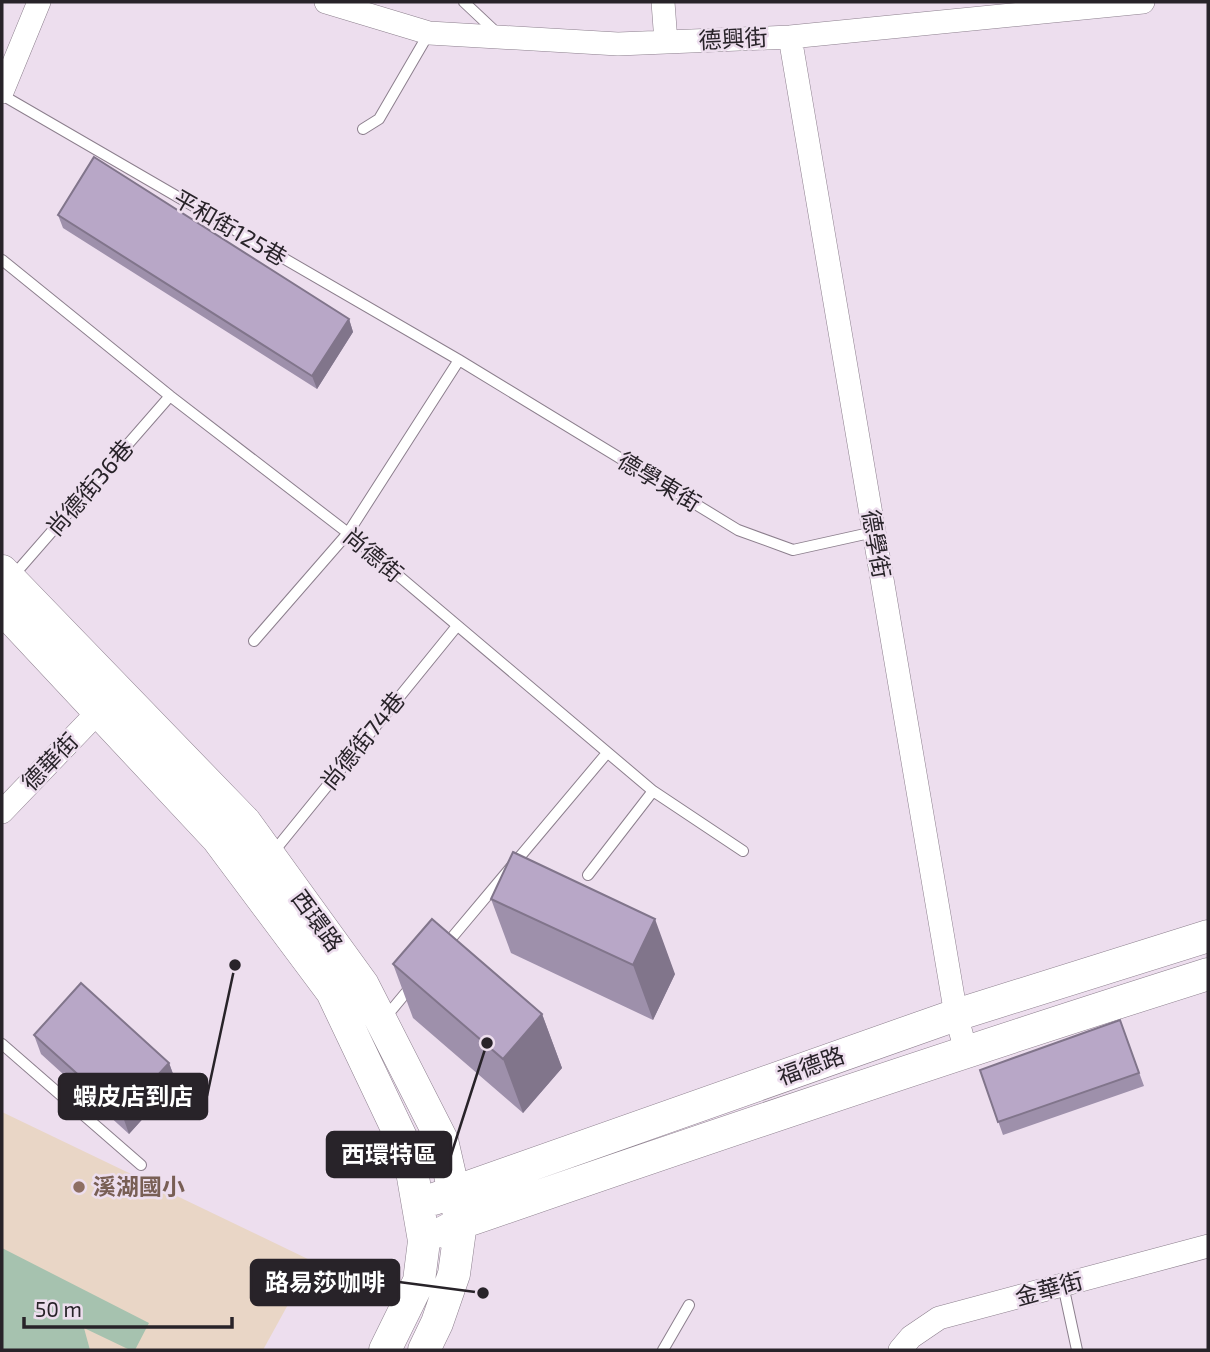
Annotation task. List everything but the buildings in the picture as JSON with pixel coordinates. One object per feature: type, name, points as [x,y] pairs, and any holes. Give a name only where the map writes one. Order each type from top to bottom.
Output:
[{"type":"main road","name":"西環路","points":[[4,587],[97,712],[217,838],[332,992],[409,1154],[424,1241],[419,1281],[385,1350]]},
{"type":"main road","name":"西環路","points":[[4,587],[246,822],[363,985],[442,1140],[458,1208],[454,1274],[437,1323],[424,1350]]},
{"type":"main road","name":"福德路","points":[[424,1241],[458,1208],[956,1015],[1208,936]]},
{"type":"main road","name":"福德路","points":[[417,1204],[458,1208],[1208,974]]},
{"type":"street","points":[[2,94],[39,2]]},
{"type":"street","name":"德興街","points":[[327,2],[429,33],[618,44],[790,37],[1143,2]]},
{"type":"street","points":[[663,2],[666,42]]},
{"type":"street","name":"德學街","points":[[790,37],[956,1015],[966,1051]]},
{"type":"street","name":"德華街","points":[[2,812],[97,712]]},
{"type":"street","name":"金華街","points":[[900,1350],[911,1337],[939,1318],[1208,1246]]},
{"type":"lane","points":[[464,2],[500,36]]},
{"type":"lane","points":[[363,129],[379,119],[429,33]]},
{"type":"lane","name":"平和街125巷","points":[[2,94],[459,360]]},
{"type":"lane","name":"尚德街","points":[[2,260],[170,396],[348,533],[653,791],[743,851]]},
{"type":"lane","points":[[254,641],[348,533],[459,360]]},
{"type":"lane","name":"德學東街","points":[[459,360],[738,530],[793,550],[874,532]]},
{"type":"lane","name":"尚德街36巷","points":[[4,587],[170,396]]},
{"type":"lane","name":"尚德街74巷","points":[[270,856],[457,626]]},
{"type":"lane","points":[[434,959],[607,753]]},
{"type":"lane","points":[[588,876],[653,791]]},
{"type":"lane","points":[[382,1021],[425,970]]},
{"type":"lane","points":[[2,1044],[141,1165]]},
{"type":"lane","points":[[1063,1285],[1077,1350]]},
{"type":"lane","points":[[663,1350],[689,1305]]},
{"type":"shaded area","name":"溪湖國小","points":[[2,1112],[312,1261],[263,1350],[2,1350]]},
{"type":"green space","points":[[2,1248],[149,1323],[135,1350],[84,1328],[90,1350],[2,1350]]},
{"type":"place","name":"蝦皮店到店","points":[[235,965]]},
{"type":"place","name":"西環特區","points":[[487,1043]]},
{"type":"place","name":"溪湖國小","points":[[79,1187]]},
{"type":"place","name":"路易莎咖啡","points":[[483,1293]]}]
